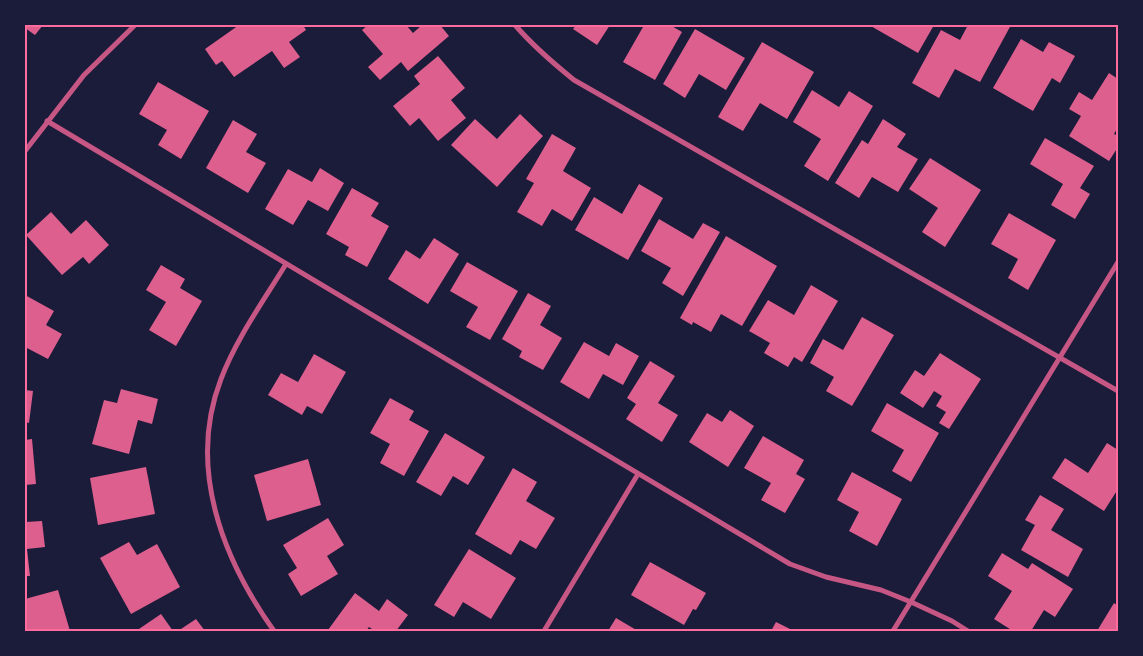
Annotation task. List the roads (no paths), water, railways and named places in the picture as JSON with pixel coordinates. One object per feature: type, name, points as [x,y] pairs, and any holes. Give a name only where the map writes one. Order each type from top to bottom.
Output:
[{"type":"street","points":[[25,151],[84,75],[135,25]]},
{"type":"street","points":[[515,25],[550,61],[574,80],[1118,391]]},
{"type":"street","points":[[47,121],[790,564],[826,577],[881,590],[952,621],[968,631]]},
{"type":"street","points":[[893,631],[1118,262]]},
{"type":"street","points":[[274,631],[259,611],[234,564],[217,520],[209,486],[207,447],[212,410],[220,380],[232,352],[286,264]]},
{"type":"street","points":[[544,631],[638,474]]}]
